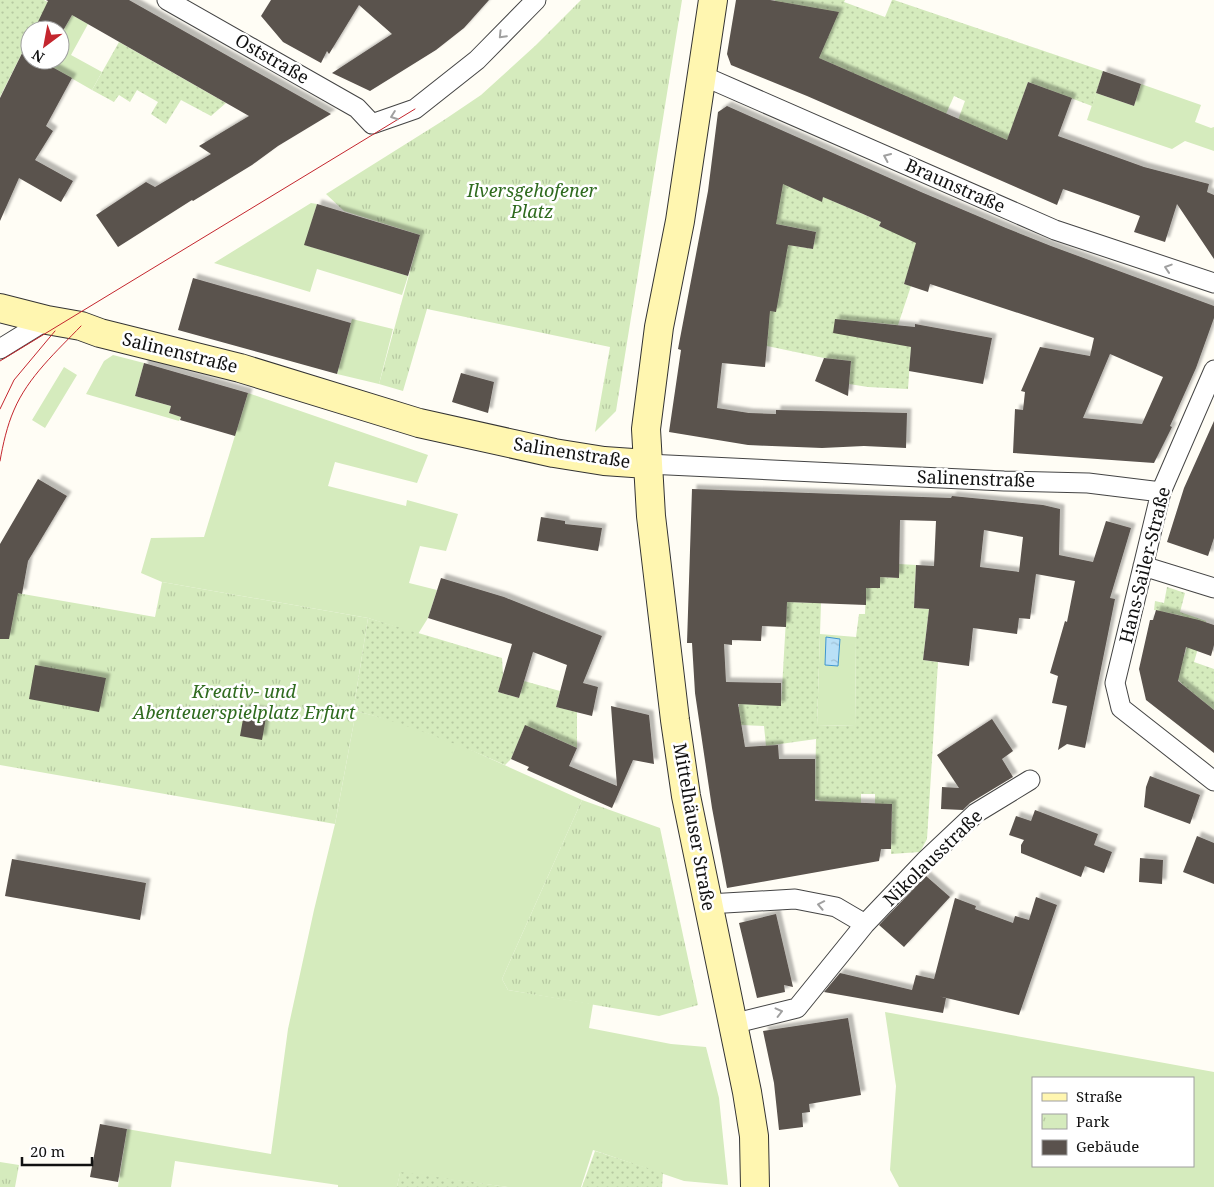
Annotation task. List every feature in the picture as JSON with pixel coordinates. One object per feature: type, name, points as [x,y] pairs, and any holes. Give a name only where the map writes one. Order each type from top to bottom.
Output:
[{"type":"main road","points":[[647,464],[646,422],[659,327],[680,221],[713,0]]},
{"type":"main road","name":"Salinenstraße","points":[[0,308],[46,320],[81,326],[107,335],[240,368],[419,423],[554,453],[604,461],[647,464]]},
{"type":"main road","name":"Mittelhäuser Straße","points":[[647,464],[651,516],[686,796],[747,1092],[752,1128],[755,1187]]},
{"type":"street","name":"Oststraße","points":[[167,0],[357,108],[372,124],[415,109],[477,60],[536,0]]},
{"type":"street","name":"Braunstraße","points":[[702,75],[1055,230],[1214,283]]},
{"type":"street","points":[[0,349],[46,320]]},
{"type":"street","name":"Hans-Sailer-Straße","points":[[1214,370],[1161,492],[1115,683],[1121,708],[1214,781]]},
{"type":"street","name":"Salinenstraße","points":[[647,464],[1004,481],[1088,483],[1161,492]]},
{"type":"street","points":[[1143,566],[1214,588]]},
{"type":"street","name":"Nikolausstraße","points":[[732,1024],[797,1008],[865,924],[925,861],[976,813],[1030,780]]},
{"type":"street","points":[[708,904],[795,899],[836,907],[865,924]]},
{"type":"green space","points":[[0,0],[44,0],[72,15],[41,16],[39,20],[20,20],[20,57],[0,97]]},
{"type":"green space","name":"Ilversgehofener Platz","points":[[581,0],[682,0],[616,411],[595,432],[610,347],[427,309],[403,391],[379,384],[420,235],[344,211],[326,194],[481,95],[536,45]]},
{"type":"green space","points":[[775,0],[845,0],[844,2],[885,17],[892,0],[894,0],[1103,71],[1092,106],[1028,82],[1007,141],[958,120],[965,101],[954,96],[946,114],[821,59],[770,33]]},
{"type":"green space","points":[[72,15],[88,24],[71,55],[102,72],[92,90],[57,70],[70,70],[69,20]]},
{"type":"green space","points":[[119,42],[226,103],[211,116],[181,100],[166,124],[151,114],[158,102],[137,90],[130,102],[119,95],[114,102],[92,90]]},
{"type":"green space","points":[[1141,84],[1201,105],[1195,122],[1211,128],[1214,127],[1214,151],[1185,141],[1172,149],[1087,120],[1096,93],[1134,106]]},
{"type":"green space","points":[[769,169],[790,187],[807,195],[810,189],[819,195],[881,222],[879,226],[932,246],[912,259],[904,284],[911,286],[898,325],[857,321],[911,347],[908,389],[849,384],[851,361],[824,358],[767,346],[772,242],[813,249],[816,232],[776,224]]},
{"type":"green space","points":[[311,203],[317,204],[305,245],[408,276],[402,295],[317,269],[310,292],[214,263]]},
{"type":"green space","points":[[352,319],[393,329],[379,384],[337,374]]},
{"type":"green space","points":[[113,355],[144,363],[135,396],[171,406],[169,413],[181,417],[179,421],[86,394],[104,361]]},
{"type":"green space","points":[[64,367],[77,375],[45,428],[32,420]]},
{"type":"green space","points":[[248,393],[428,455],[417,483],[335,462],[328,486],[406,506],[407,500],[458,514],[446,551],[420,546],[409,583],[437,590],[428,618],[418,634],[368,618],[162,582],[141,573],[151,538],[204,537]]},
{"type":"green space","points":[[899,564],[916,565],[914,608],[929,609],[923,660],[938,662],[927,839],[920,852],[891,854],[892,805],[875,804],[875,794],[861,794],[861,803],[824,802],[815,799],[816,739],[766,746],[764,726],[741,725],[728,707],[739,707],[739,704],[781,705],[787,602],[821,603],[817,725],[855,726],[856,637],[859,614],[865,614],[866,588],[879,588],[880,577],[898,578]]},
{"type":"green space","name":"Kreativ- und Abenteuerspielplatz Erfurt","points":[[162,582],[368,618],[354,706],[356,711],[335,824],[0,765],[0,590],[155,617]]},
{"type":"green space","points":[[1167,587],[1185,593],[1180,612],[1206,621],[1194,662],[1214,669],[1214,710],[1184,686],[1171,672],[1185,654],[1191,629],[1183,616],[1154,610],[1155,601],[1164,603]]},
{"type":"green space","points":[[368,618],[502,658],[503,675],[498,692],[519,698],[524,681],[560,691],[556,707],[577,712],[577,748],[541,732],[524,728],[511,759],[505,765],[432,735],[356,711],[354,706]]},
{"type":"green space","points":[[820,634],[856,637],[855,726],[817,725]]},
{"type":"green space","points":[[356,711],[398,722],[460,745],[582,800],[502,979],[508,990],[593,1004],[589,1028],[671,1044],[706,1047],[719,1098],[728,1185],[684,1181],[593,1150],[581,1187],[508,1187],[400,1173],[397,1187],[338,1187],[338,1185],[175,1161],[171,1187],[118,1187],[127,1129],[271,1154],[288,1029],[335,824]]},
{"type":"green space","points":[[582,800],[660,828],[698,1005],[659,1016],[508,990],[502,979]]},
{"type":"green space","points":[[885,1012],[1214,1072],[1214,1187],[899,1187],[890,1170],[896,1086]]},
{"type":"green space","points":[[595,1151],[663,1173],[662,1187],[582,1187]]},
{"type":"green space","points":[[0,1162],[19,1165],[15,1187],[0,1187]]},
{"type":"green space","points":[[400,1172],[508,1187],[397,1187]]},
{"type":"water","points":[[826,637],[840,639],[838,666],[825,665]]},
{"type":"building","points":[[46,0],[129,0],[331,114],[118,247],[96,215],[146,182],[155,187],[211,154],[199,146],[249,116],[72,15],[69,20],[39,20],[48,1]]},
{"type":"building","points":[[271,0],[489,0],[464,28],[436,50],[370,91],[332,73],[392,34],[359,5],[329,54],[327,51],[321,63],[283,42],[261,16]]},
{"type":"building","points":[[736,0],[770,0],[839,12],[819,58],[1007,140],[1028,82],[1072,98],[1058,136],[1144,167],[1209,184],[1207,192],[1214,195],[1214,259],[1177,204],[1165,242],[1134,232],[1140,216],[1063,189],[1057,205],[807,96],[731,65],[727,54]]},
{"type":"building","points":[[20,57],[20,70],[58,70],[72,78],[46,126],[53,131],[35,160],[73,181],[61,202],[19,178],[0,221],[0,98]]},
{"type":"building","points":[[1103,71],[1141,84],[1134,106],[1096,93]]},
{"type":"building","points":[[727,106],[1006,228],[1214,306],[1214,318],[1196,368],[1170,426],[1172,427],[1154,463],[1013,453],[1015,409],[1023,410],[1025,392],[1021,391],[1040,347],[1090,356],[1094,338],[930,284],[928,292],[904,284],[916,243],[879,226],[881,222],[863,214],[823,197],[822,202],[783,184],[776,224],[816,232],[813,249],[788,245],[776,312],[770,311],[765,367],[722,363],[717,408],[749,413],[776,414],[776,410],[907,413],[906,448],[864,446],[822,448],[748,445],[669,432],[681,350],[678,349],[708,191],[718,112]],"holes":[[[1110,354],[1163,377],[1142,424],[1083,418]]]},
{"type":"building","points":[[317,204],[420,235],[408,276],[304,245]]},
{"type":"building","points":[[193,278],[351,323],[337,374],[178,330]]},
{"type":"building","points":[[835,319],[915,327],[915,324],[992,338],[983,384],[909,371],[911,347],[833,333]]},
{"type":"building","points":[[824,358],[851,361],[848,396],[815,381]]},
{"type":"building","points":[[144,363],[248,393],[235,436],[180,420],[181,417],[169,413],[171,406],[135,396]]},
{"type":"building","points":[[461,373],[494,382],[488,413],[452,402]]},
{"type":"building","points":[[1214,421],[1214,538],[1208,556],[1167,542],[1184,488]]},
{"type":"building","points":[[38,479],[67,496],[28,561],[22,594],[18,593],[9,639],[0,639],[0,544]]},
{"type":"building","points":[[692,489],[951,498],[952,496],[1043,505],[1060,509],[1059,555],[1093,562],[1106,521],[1131,528],[1110,598],[1115,599],[1085,748],[1067,744],[1058,750],[1067,706],[1052,703],[1058,676],[1050,673],[1065,621],[1067,622],[1075,581],[1036,574],[1030,619],[1019,618],[1017,634],[973,628],[969,666],[923,660],[929,609],[914,608],[916,565],[934,566],[936,521],[900,520],[899,578],[880,577],[880,588],[866,588],[866,605],[787,602],[786,627],[762,626],[761,641],[732,640],[732,645],[724,644],[726,682],[781,683],[781,706],[738,704],[745,747],[778,745],[779,759],[815,759],[815,801],[892,804],[891,849],[881,849],[879,861],[727,888],[712,808],[695,693],[692,643],[687,643]],"holes":[[[984,530],[1023,537],[1019,572],[980,567]]]},
{"type":"building","points":[[541,517],[565,521],[565,524],[602,528],[598,551],[537,541]]},
{"type":"building","points":[[441,578],[504,597],[602,636],[583,683],[598,687],[592,716],[556,707],[567,665],[533,652],[519,698],[498,692],[512,644],[428,618]]},
{"type":"building","points":[[1156,610],[1214,625],[1214,645],[1211,656],[1186,647],[1178,681],[1214,710],[1214,753],[1146,700],[1139,669],[1150,620],[1153,620]]},
{"type":"building","points":[[35,665],[106,678],[99,712],[29,699]]},
{"type":"building","points":[[611,706],[649,715],[654,764],[633,760],[612,808],[527,770],[529,767],[511,759],[525,725],[577,748],[569,766],[617,786]]},
{"type":"building","points":[[245,708],[267,712],[262,740],[240,736]]},
{"type":"building","points":[[992,719],[1013,751],[1002,759],[1013,777],[970,803],[963,810],[941,809],[942,787],[959,788],[937,755]]},
{"type":"building","points":[[1150,776],[1200,795],[1190,824],[1144,807],[1146,787]]},
{"type":"building","points":[[1035,810],[1098,834],[1094,845],[1112,852],[1104,873],[1085,866],[1081,877],[1021,853],[1021,845],[1024,840],[1009,835],[1016,816],[1031,821]]},
{"type":"building","points":[[1197,836],[1214,843],[1214,884],[1183,872]]},
{"type":"building","points":[[1140,858],[1163,860],[1162,884],[1139,882]]},
{"type":"building","points":[[12,859],[146,883],[140,920],[5,896]]},
{"type":"building","points":[[926,876],[950,897],[904,947],[879,925]]},
{"type":"building","points":[[1036,897],[1057,905],[1019,1015],[938,996],[946,998],[943,1013],[824,992],[840,973],[912,990],[916,975],[934,979],[955,898],[976,906],[975,909],[1013,923],[1015,916],[1029,920]]},
{"type":"building","points":[[776,914],[793,987],[784,985],[785,992],[757,998],[739,923]]},
{"type":"building","points":[[848,1018],[861,1095],[809,1104],[810,1112],[802,1113],[803,1127],[779,1130],[774,1083],[763,1031]]},
{"type":"building","points":[[100,1124],[127,1129],[118,1182],[90,1177]]},
{"type":"tram line","points":[[0,361],[415,109]]},
{"type":"tram line","points":[[0,461],[9,422],[27,386],[81,326]]},
{"type":"tram line","points":[[0,409],[14,380],[55,331]]}]
